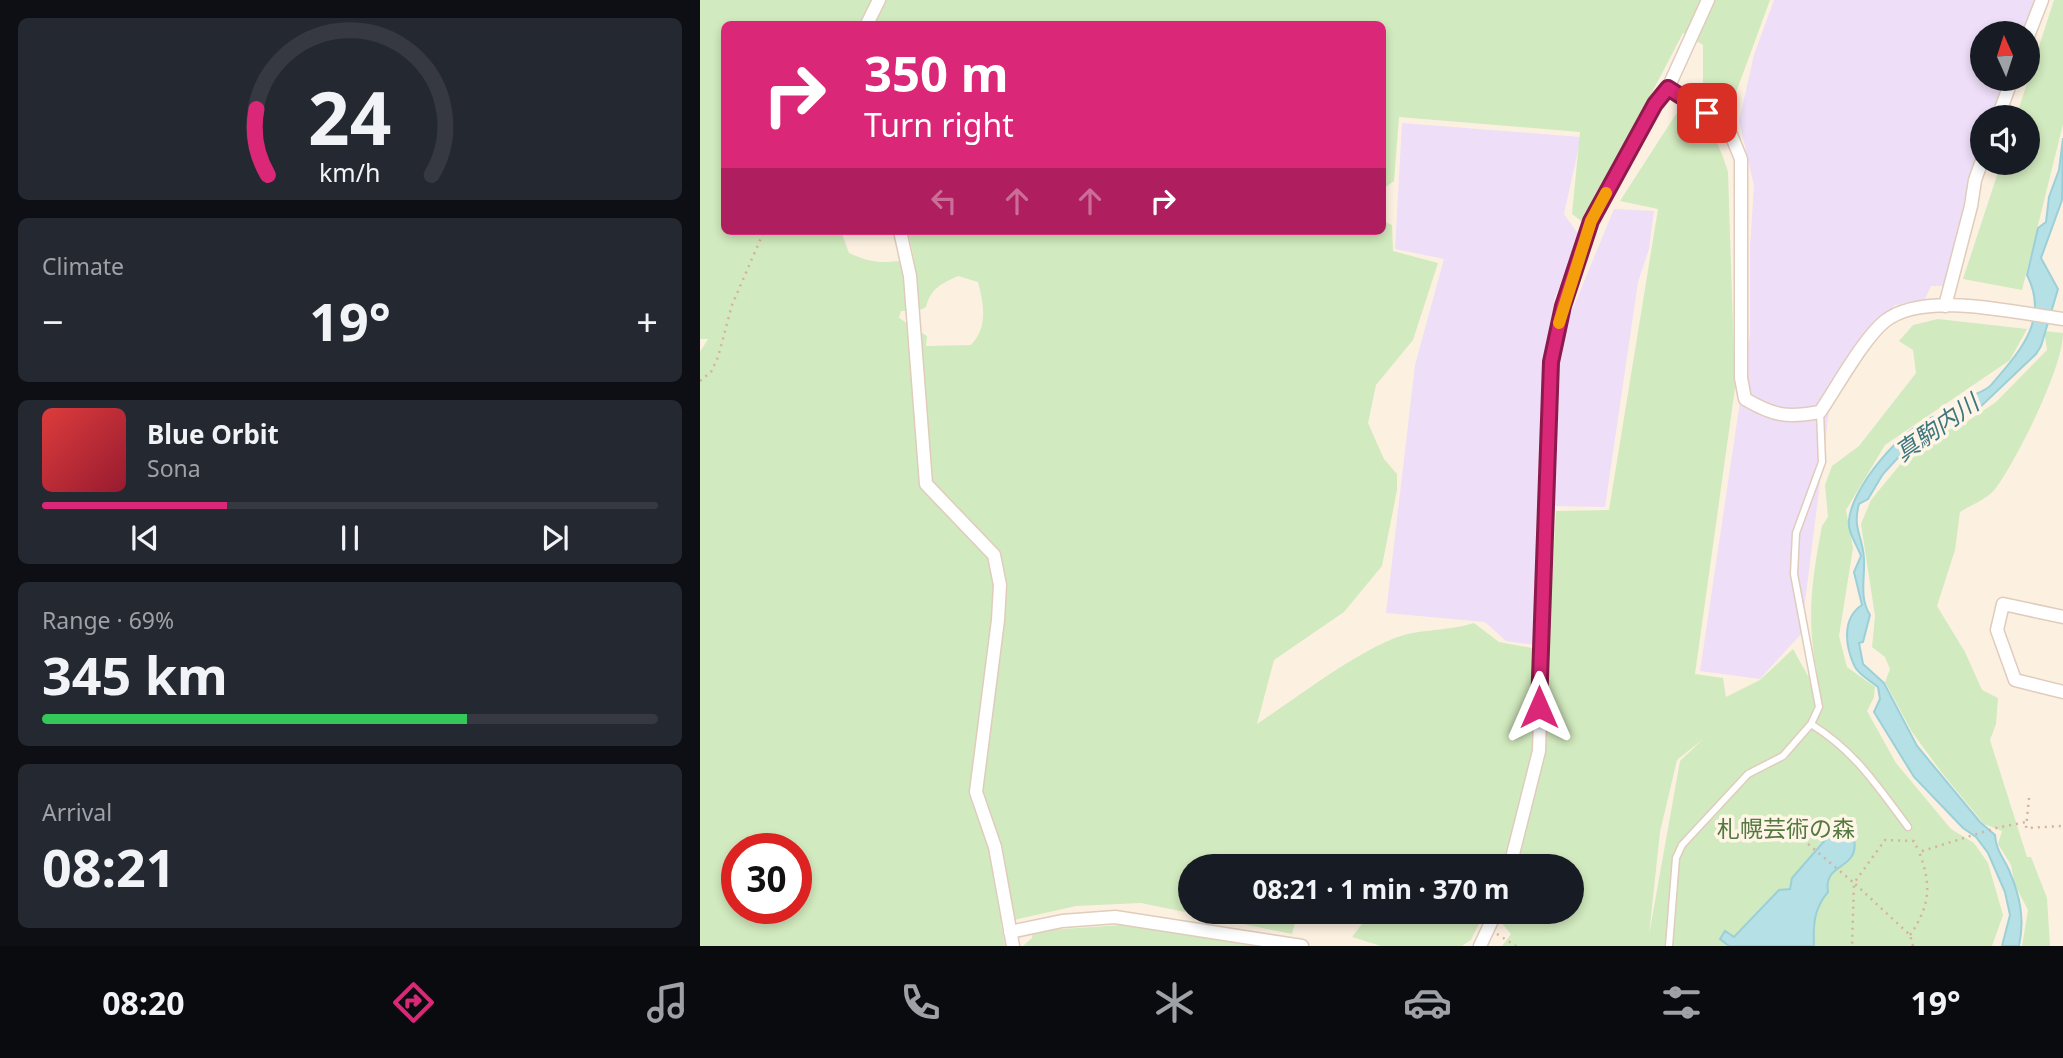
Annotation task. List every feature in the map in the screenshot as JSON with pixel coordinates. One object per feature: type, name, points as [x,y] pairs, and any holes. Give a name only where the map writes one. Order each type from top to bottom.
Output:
[{"type":"street","points":[[868,21],[879,0]]},
{"type":"street","points":[[1513,854],[1539,751],[1551,362],[1563,306],[1591,221],[1655,104],[1668,88],[1708,0]]},
{"type":"street","points":[[2034,21],[2042,0]]},
{"type":"street","points":[[1668,88],[1727,125],[1741,159],[1741,378],[1745,399],[1768,412],[1793,417],[1820,412],[1884,321],[1914,308],[1974,308],[2063,319]]},
{"type":"street","points":[[1945,306],[1977,175]]},
{"type":"street","points":[[901,235],[910,276],[926,484],[994,555],[1000,585],[976,792],[995,847],[1013,946]]},
{"type":"street","points":[[2063,617],[2003,604],[1997,630],[2015,680],[2063,692]]},
{"type":"street","points":[[1010,932],[1062,921],[1115,917],[1302,946]]},
{"type":"street","points":[[1480,946],[1490,924]]},
{"type":"lane","points":[[1669,946],[1676,858],[1682,845],[1748,774],[1783,757],[1811,724],[1819,707],[1794,574],[1796,533],[1822,462],[1820,412]]},
{"type":"lane","points":[[1811,724],[1840,742],[1866,771],[1908,827]]},
{"type":"path","points":[[700,381],[711,372],[718,357],[732,305],[762,235]]},
{"type":"path","points":[[2029,798],[2026,828],[2063,826]]},
{"type":"path","points":[[1919,852],[1996,828],[2026,822]]},
{"type":"path","points":[[1852,946],[1854,883],[1885,840],[1914,841],[1919,852],[1929,891],[1922,918],[1910,935]]},
{"type":"path","points":[[1808,844],[1910,935],[1913,946]]},
{"type":"path","points":[[1488,929],[1516,946]]},
{"type":"shaded area","points":[[1774,0],[2035,0],[2028,21],[1970,21],[1970,91],[2004,91],[1998,105],[1970,105],[1970,175],[1976,175],[1943,286],[1931,286],[1925,299],[1895,305],[1853,352],[1832,387],[1801,634],[1760,679],[1700,671],[1750,334],[1750,247],[1754,186],[1739,121],[1754,55]]},
{"type":"shaded area","points":[[1402,123],[1581,137],[1564,214],[1581,238],[1555,297],[1542,384],[1536,645],[1506,641],[1485,622],[1386,613],[1415,365],[1444,259],[1395,249]]},
{"type":"shaded area","points":[[1614,209],[1654,211],[1649,249],[1638,282],[1605,507],[1551,506],[1553,386],[1561,337]]},
{"type":"green space","name":"札幌芸術の森","points":[[700,0],[1770,0],[1734,98],[1703,83],[1703,45],[1683,33],[1584,223],[1572,214],[1580,132],[1399,117],[1394,181],[1386,187],[1386,21],[721,21],[721,235],[842,235],[849,253],[866,260],[888,262],[914,259],[909,235],[1386,235],[1386,222],[1392,225],[1393,251],[1438,263],[1413,340],[1376,385],[1368,423],[1384,459],[1397,474],[1397,490],[1382,566],[1344,612],[1274,660],[1257,724],[1357,657],[1400,636],[1474,623],[1499,642],[1548,651],[1556,511],[1609,510],[1658,209],[1620,201],[1676,114],[1698,126],[1716,142],[1728,172],[1735,388],[1695,674],[1723,678],[1726,697],[1760,680],[1793,649],[1808,676],[1817,672],[1811,616],[1815,564],[1822,526],[1828,517],[1825,485],[1832,466],[1859,446],[1916,373],[1913,350],[1899,341],[1913,325],[1938,319],[2027,329],[2010,360],[1885,445],[1846,510],[1853,548],[1839,636],[1847,667],[1875,687],[1874,697],[1867,711],[1896,763],[1951,829],[1974,843],[1988,863],[2003,915],[1992,946],[1502,946],[1511,934],[1502,924],[1584,924],[1584,854],[1178,854],[1178,911],[1141,903],[1076,906],[1001,923],[1005,946],[700,946],[700,352],[708,339],[700,339]],"holes":[[[958,276],[978,282],[983,307],[980,331],[971,345],[926,346],[927,336],[899,318],[901,311],[918,311],[926,307],[937,287]],[[1703,739],[1680,761],[1649,935],[1660,832],[1677,760]]]},
{"type":"green space","points":[[2054,0],[2063,0],[2063,124],[2022,290],[1963,279],[1997,175],[2040,175],[2040,105],[2020,105],[2024,91],[2040,91],[2040,43]]},
{"type":"green space","points":[[2044,331],[2063,333],[2061,349],[2047,390],[2026,435],[1996,488],[1960,512],[1955,550],[1937,606],[1965,652],[1982,690],[1998,698],[1996,724],[1990,740],[2027,857],[2031,857],[2047,898],[2050,946],[2022,946],[2028,910],[2015,885],[2011,865],[1998,844],[2002,831],[1984,824],[1942,773],[1912,732],[1885,682],[1890,669],[1885,657],[1872,647],[1875,616],[1861,524],[1871,500],[1903,461],[1928,437],[1962,425],[1996,402],[2047,350]]},
{"type":"green space","points":[[1243,924],[1295,924],[1292,934]]},
{"type":"green space","points":[[1362,924],[1479,924],[1471,940],[1462,946],[1381,946],[1352,937]]},
{"type":"green space","points":[[1121,925],[1266,946],[1023,946],[1032,938],[1033,931]]},
{"type":"water","name":"真駒内川","points":[[2063,138],[2062,200],[2041,258],[2058,289],[2041,346],[2036,354],[1975,412],[1940,431],[1929,433],[1905,450],[1883,474],[1868,499],[1859,504],[1857,513],[1864,559],[1864,595],[1870,615],[1863,642],[1859,643],[1863,664],[1884,683],[1917,746],[1980,822],[1995,835],[1998,849],[2016,889],[2021,917],[2019,946],[2002,946],[2010,915],[2005,892],[1988,853],[1976,837],[1963,828],[1914,777],[1874,712],[1880,699],[1878,687],[1858,671],[1851,657],[1847,641],[1848,624],[1862,605],[1854,572],[1861,556],[1851,533],[1849,520],[1852,507],[1868,476],[1893,446],[1920,424],[1933,417],[1949,416],[1964,400],[1989,387],[2021,347],[2033,321],[2035,307],[2027,275],[2038,228],[2046,222],[2049,197],[2059,170]]},
{"type":"water","points":[[1840,823],[1854,839],[1854,849],[1852,856],[1831,875],[1828,882],[1828,892],[1815,917],[1814,946],[1729,946],[1720,939],[1725,931],[1734,937],[1779,890],[1790,889],[1792,878]]},
{"type":"slow traffic","points":[[1559,323],[1591,221],[1606,193]]},
{"type":"route","points":[[1539,707],[1551,362],[1563,306],[1591,221],[1655,104],[1668,88],[1707,113]]}]
